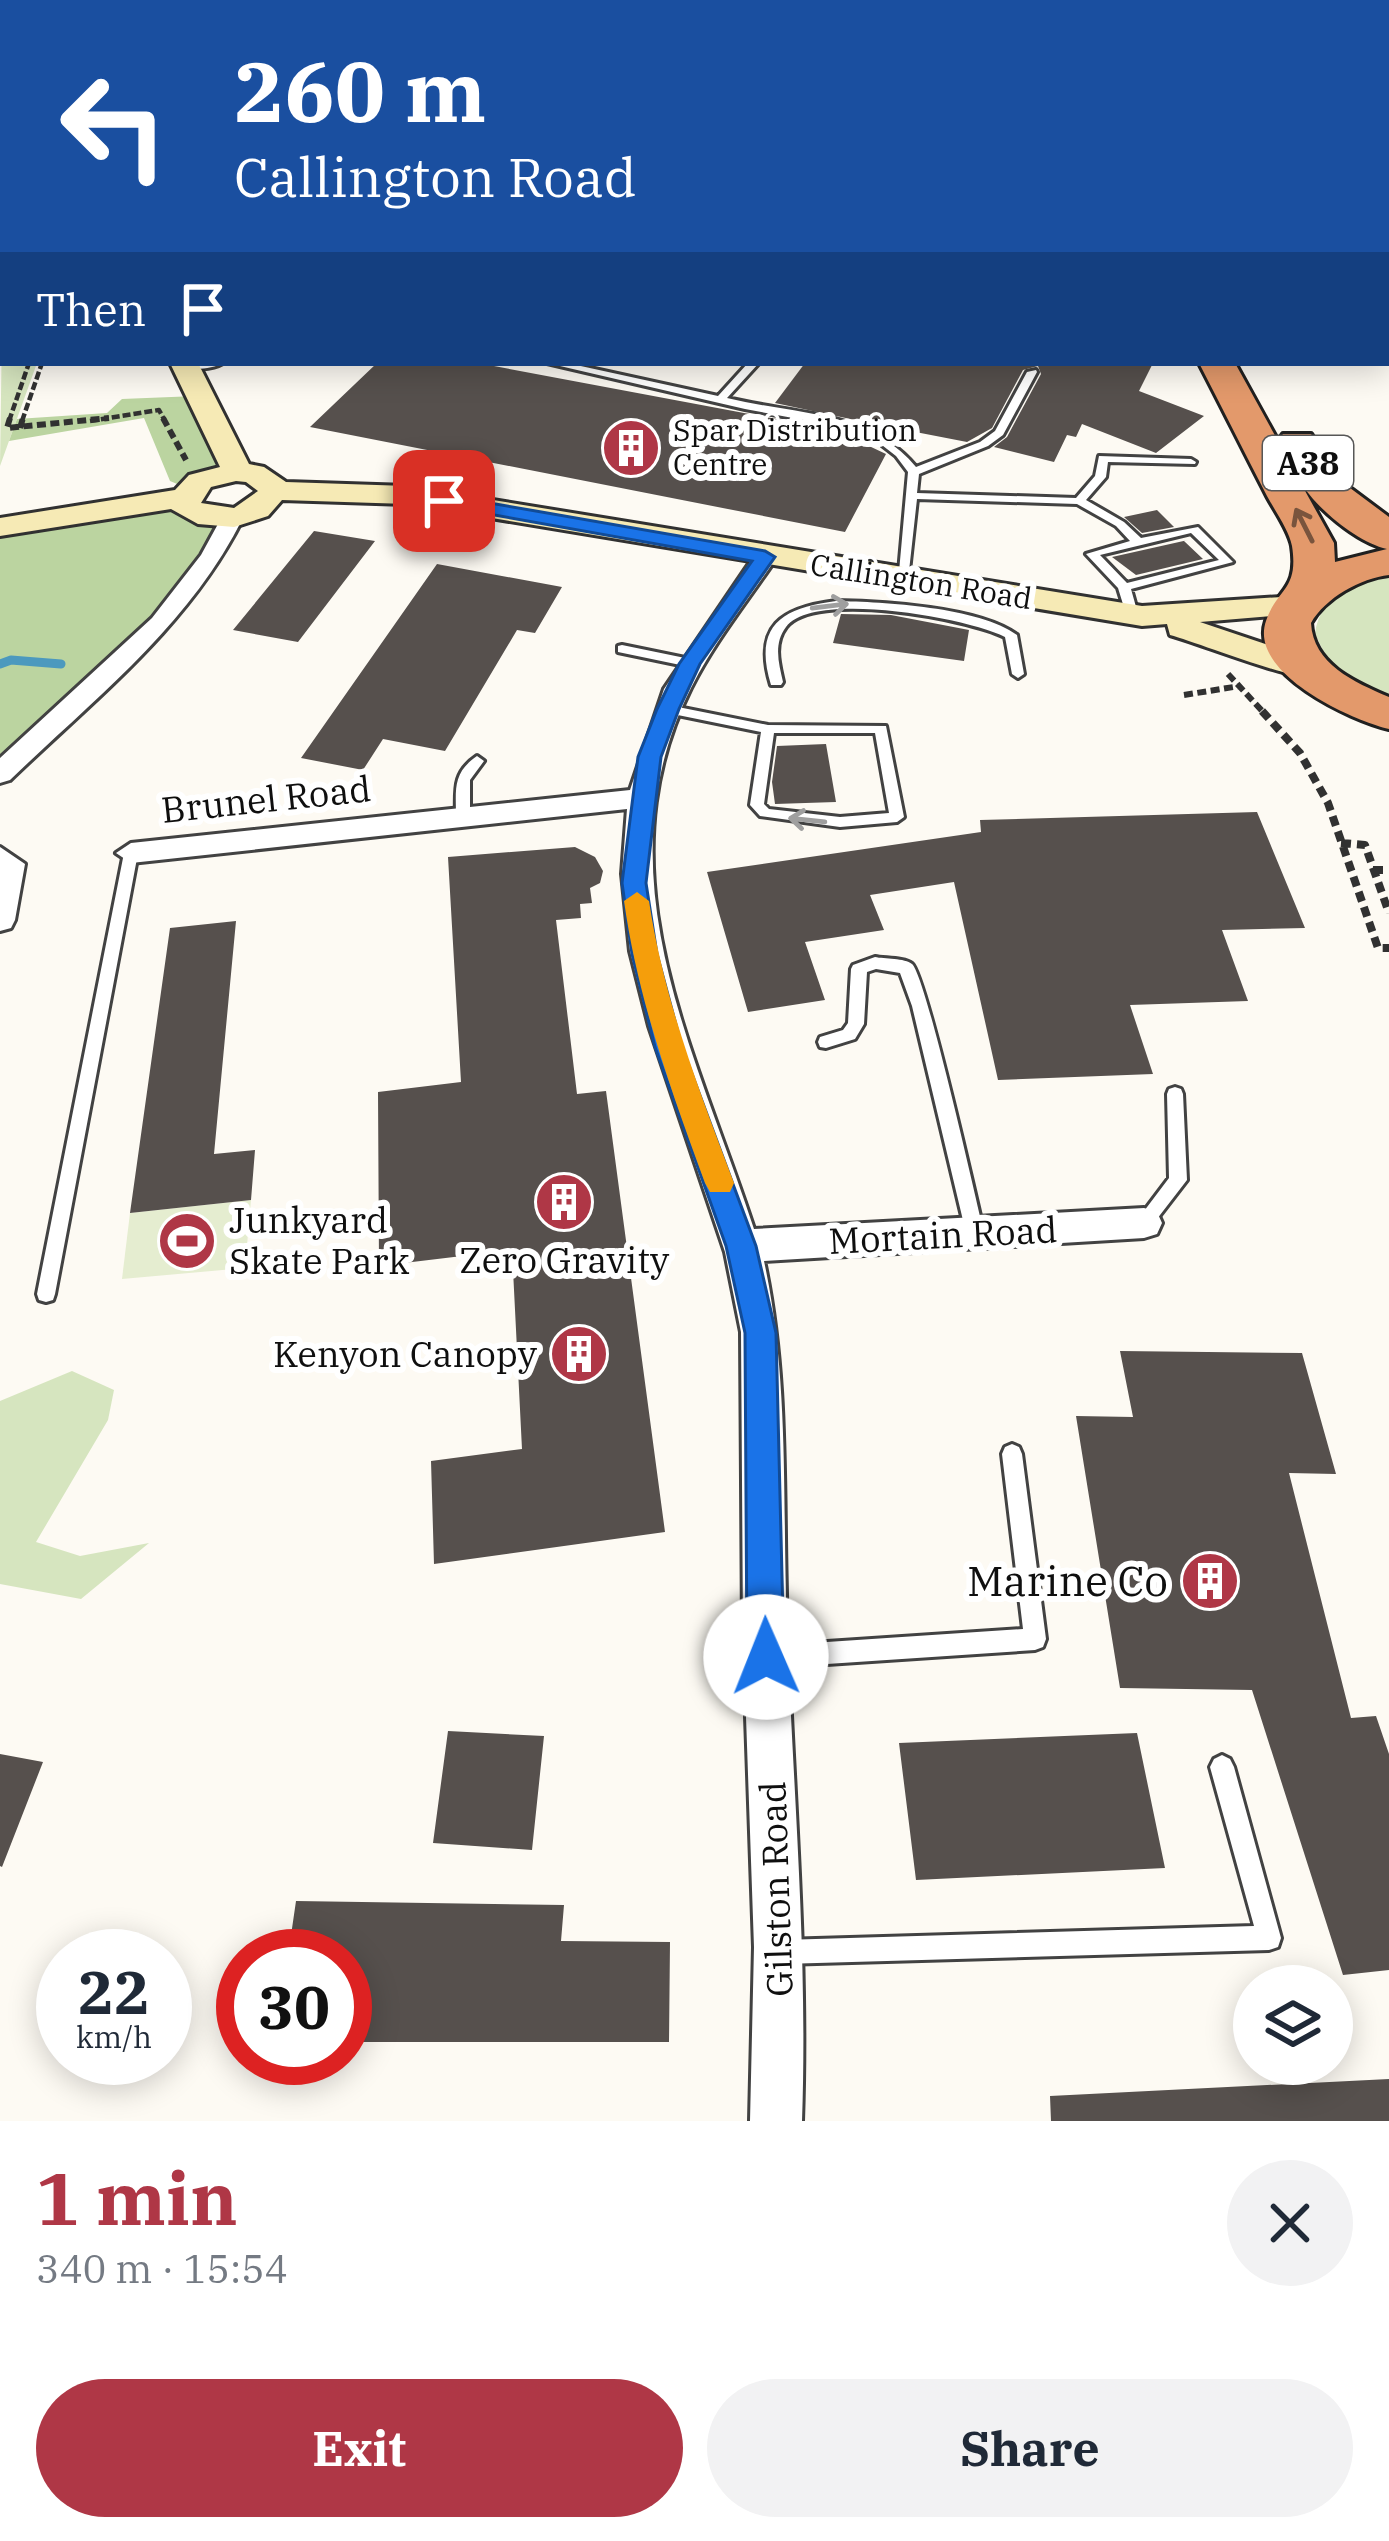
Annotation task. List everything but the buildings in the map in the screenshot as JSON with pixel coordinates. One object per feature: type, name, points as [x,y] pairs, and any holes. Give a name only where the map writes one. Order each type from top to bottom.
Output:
[{"type":"highway","name":"A38","points":[[1219,366],[1313,543],[1305,598]]},
{"type":"highway","name":"A38","points":[[1256,366],[1326,490],[1389,537]]},
{"type":"highway","points":[[1389,562],[1345,573],[1305,598],[1286,633],[1292,654],[1317,679],[1389,735]]},
{"type":"highway","points":[[1317,679],[1389,714]]},
{"type":"main road","points":[[184,366],[188,384],[232,449],[228,472]]},
{"type":"main road","points":[[0,527],[184,498],[200,481],[228,472],[265,478],[273,491],[263,506],[232,518],[199,515],[187,508],[184,498]]},
{"type":"main road","name":"Callington Road","points":[[273,491],[407,495],[902,580],[1133,606],[1305,598]]},
{"type":"main road","name":"Callington Road","points":[[1133,606],[1250,646],[1317,679]]},
{"type":"street","points":[[0,774],[135,649],[216,554],[232,518]]},
{"type":"street","name":"Gilston Road","points":[[765,557],[690,664],[668,709],[650,757],[634,883],[644,954],[669,1047],[741,1246],[760,1333],[766,1657],[780,1952],[776,2121]]},
{"type":"street","name":"Brunel Road","points":[[131,853],[642,798]]},
{"type":"street","points":[[0,857],[10,864],[0,920]]},
{"type":"street","name":"Mortain Road","points":[[741,1246],[1144,1223]]},
{"type":"lane","points":[[567,366],[858,429],[905,457],[914,472],[902,580]]},
{"type":"lane","points":[[722,398],[751,366]]},
{"type":"lane","points":[[914,472],[985,444],[999,433],[1032,372]]},
{"type":"lane","points":[[1079,501],[1100,478],[1103,458],[1191,462]]},
{"type":"lane","points":[[913,496],[1079,501],[1120,524],[1138,542]]},
{"type":"lane","points":[[1194,529],[1227,562],[1133,606],[1092,554],[1138,542],[1194,529]]},
{"type":"lane","points":[[776,682],[771,666],[772,633],[787,616],[852,603],[987,622],[1012,635],[1018,674]]},
{"type":"lane","points":[[622,650],[690,664]]},
{"type":"lane","points":[[668,709],[768,729],[881,729],[897,817],[840,822],[765,813],[757,806],[768,729]]},
{"type":"lane","points":[[463,817],[463,779],[477,760]]},
{"type":"lane","name":"Brunel Road","points":[[46,1294],[131,853]]},
{"type":"lane","points":[[826,1042],[849,1035],[856,1024],[860,969],[875,963],[906,968],[920,1006],[975,1233]]},
{"type":"lane","points":[[1144,1223],[1178,1180],[1175,1094]]},
{"type":"lane","points":[[766,1657],[1035,1639],[1012,1454]]},
{"type":"lane","points":[[780,1952],[1270,1937],[1222,1767]]},
{"type":"path","points":[[27,366],[7,428],[159,410],[187,463],[228,472]]},
{"type":"path","points":[[20,428],[42,366]]},
{"type":"path","points":[[1223,670],[1300,753],[1328,803],[1378,948],[1389,948]]},
{"type":"path","points":[[1184,694],[1224,692],[1240,686]]},
{"type":"path","points":[[1341,844],[1365,845],[1389,913]]},
{"type":"path","points":[[1373,870],[1389,870]]},
{"type":"green space","points":[[1,366],[36,366],[0,466]]},
{"type":"green space","points":[[196,396],[236,472],[189,489],[170,481],[144,418],[9,441],[17,419],[107,413],[122,399]]},
{"type":"green space","points":[[150,502],[232,518],[216,554],[0,774],[0,527]]},
{"type":"green space","points":[[1389,573],[1389,700],[1330,665],[1315,634],[1331,599]]},
{"type":"green space","name":"Junkyard Skate Park","points":[[251,1200],[245,1268],[122,1279],[130,1213]]},
{"type":"green space","points":[[72,1371],[114,1390],[108,1420],[36,1542],[80,1556],[149,1543],[81,1599],[0,1584],[0,1401]]},
{"type":"waterway","points":[[0,664],[11,660],[61,664]]},
{"type":"slow traffic","points":[[637,901],[644,954],[669,1047],[720,1183]]},
{"type":"place","name":"Spar Distribution Centre","points":[[631,448]]},
{"type":"place","name":"Zero Gravity","points":[[564,1202]]},
{"type":"place","name":"Junkyard Skate Park","points":[[187,1241]]},
{"type":"place","name":"Kenyon Canopy","points":[[579,1354]]},
{"type":"place","name":"Marine Co","points":[[1210,1581]]},
{"type":"route","points":[[444,501],[765,557],[690,664],[668,709],[650,757],[634,883],[644,954],[669,1047],[741,1246],[760,1333],[766,1657]]}]
